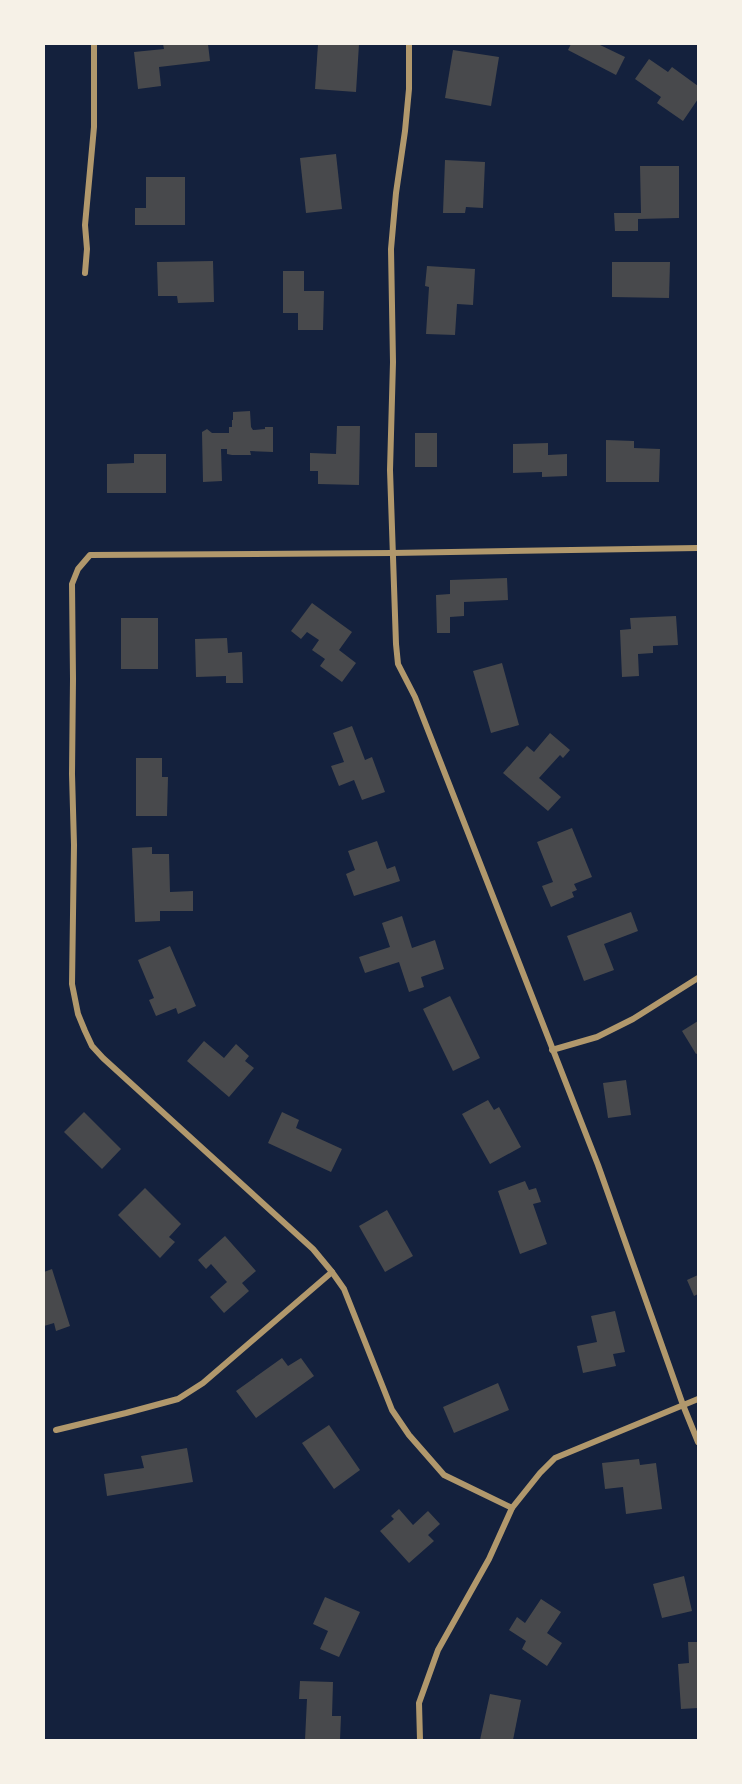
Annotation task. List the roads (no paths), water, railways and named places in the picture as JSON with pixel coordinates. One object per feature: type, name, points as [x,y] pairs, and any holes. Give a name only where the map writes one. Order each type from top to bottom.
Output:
[{"type":"street","points":[[85,273],[87,249],[85,225],[94,127],[94,44]]},
{"type":"street","points":[[409,44],[409,89],[391,249],[393,362],[390,470],[394,613],[398,664],[415,697],[598,1165],[683,1405],[699,1442]]},
{"type":"street","points":[[512,1508],[444,1475],[409,1436],[392,1410],[344,1289],[332,1272],[313,1249],[92,1046],[78,1014],[72,984],[74,845],[72,584],[78,568],[90,555],[699,548]]},
{"type":"street","points":[[552,1050],[597,1037],[633,1019],[699,978]]},
{"type":"street","points":[[56,1430],[178,1399],[203,1383],[332,1272]]},
{"type":"street","points":[[420,1740],[419,1703],[438,1650],[489,1559],[512,1508],[540,1473],[555,1458],[699,1399]]}]
